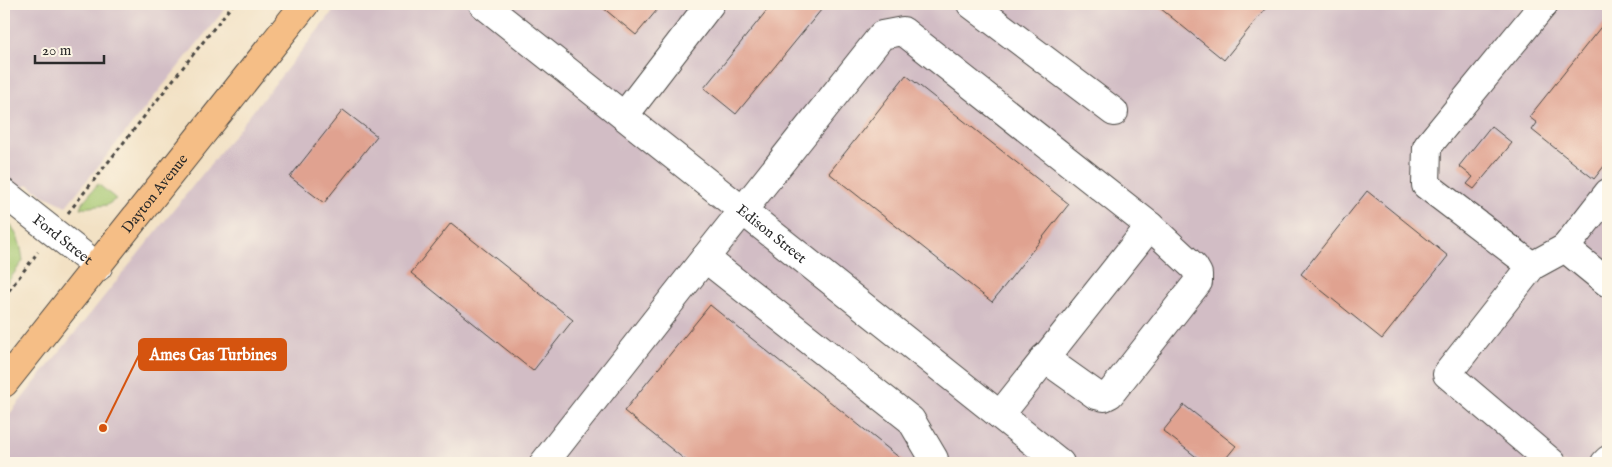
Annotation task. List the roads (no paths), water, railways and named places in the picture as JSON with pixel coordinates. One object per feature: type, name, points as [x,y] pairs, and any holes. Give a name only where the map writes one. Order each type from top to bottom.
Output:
[{"type":"main road","name":"Dayton Avenue","points":[[4,383],[305,4]]},
{"type":"street","name":"Edison Street","points":[[483,4],[1060,463]]},
{"type":"street","points":[[624,116],[710,4]]},
{"type":"street","points":[[971,4],[1114,112]]},
{"type":"street","points":[[1532,266],[1426,185],[1427,147],[1544,4]]},
{"type":"street","points":[[544,463],[882,35],[902,31],[1150,226],[1194,267],[1198,274],[1198,282],[1110,394],[1104,397],[1096,395],[1044,358]]},
{"type":"street","name":"Ford Street","points":[[4,193],[98,267]]},
{"type":"street","points":[[1552,463],[1447,374],[1532,266],[1564,248],[1608,193]]},
{"type":"street","points":[[1000,415],[1150,226]]},
{"type":"street","points":[[1564,248],[1608,283]]},
{"type":"street","points":[[705,258],[911,420],[934,459],[934,463]]},
{"type":"street","points":[[1605,463],[1608,460]]},
{"type":"place","name":"Ames Gas Turbines","points":[[103,428]]}]
